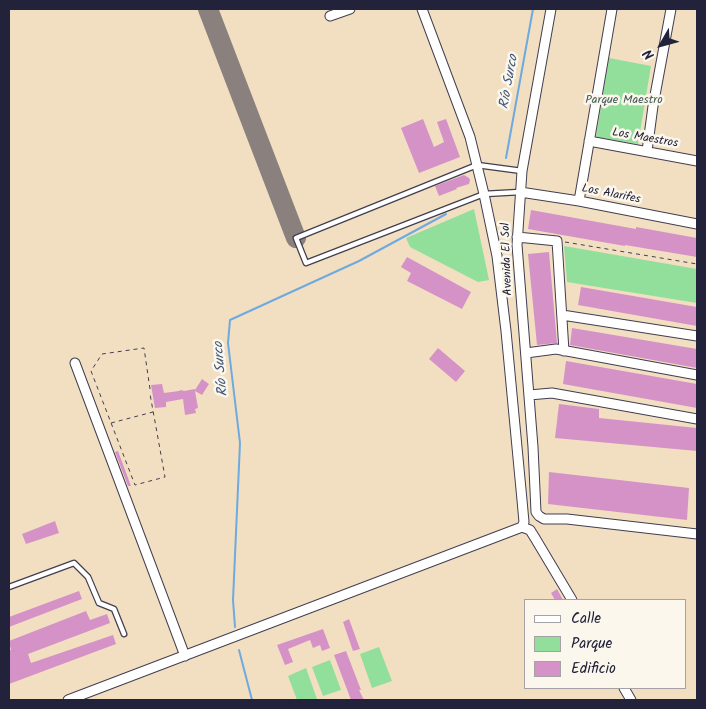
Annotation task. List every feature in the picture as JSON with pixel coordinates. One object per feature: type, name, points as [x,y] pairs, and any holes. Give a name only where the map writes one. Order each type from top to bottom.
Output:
[{"type":"street","points":[[330,16],[350,9]]},
{"type":"street","points":[[422,9],[470,138],[497,256],[522,500],[524,522],[522,527]]},
{"type":"street","name":"Avenida El Sol","points":[[551,9],[522,171],[517,237],[534,465],[535,510],[539,516],[544,518],[697,533]]},
{"type":"street","points":[[579,201],[612,9]]},
{"type":"street","points":[[647,151],[670,9]]},
{"type":"street","name":"Los Maestros","points":[[589,141],[697,161]]},
{"type":"street","name":"Los Alarifes","points":[[520,192],[579,201],[697,224]]},
{"type":"street","points":[[517,237],[557,241],[564,351]]},
{"type":"street","points":[[562,314],[697,336]]},
{"type":"street","points":[[526,353],[556,349],[697,375]]},
{"type":"street","points":[[74,363],[185,656]]},
{"type":"street","points":[[529,395],[552,393],[697,419]]},
{"type":"street","points":[[68,700],[522,527],[530,530],[571,599]]},
{"type":"street","points":[[625,689],[631,700]]},
{"type":"lane","points":[[520,192],[484,194],[306,263],[296,238],[477,165],[522,171]]},
{"type":"lane","points":[[9,587],[74,563],[88,577],[99,603],[114,609],[124,634]]},
{"type":"path","points":[[557,241],[697,264]]},
{"type":"path","points":[[150,389],[144,348],[102,354],[91,371],[136,485],[165,477],[150,394]]},
{"type":"path","points":[[111,423],[154,412]]},
{"type":"green space","name":"Parque Maestro","points":[[609,58],[651,66],[638,144],[596,137]]},
{"type":"green space","points":[[474,209],[489,280],[478,282],[410,247],[406,238]]},
{"type":"green space","points":[[564,246],[697,269],[697,303],[567,282]]},
{"type":"green space","points":[[379,647],[392,681],[372,688],[360,654]]},
{"type":"green space","points":[[330,660],[341,690],[323,696],[312,667]]},
{"type":"green space","points":[[306,668],[317,699],[297,700],[288,676]]},
{"type":"building","points":[[423,119],[434,147],[444,142],[437,122],[446,119],[460,157],[419,173],[401,128]]},
{"type":"building","points":[[464,175],[469,178],[469,184],[439,196],[435,186]]},
{"type":"building","points":[[531,210],[697,238],[697,257],[528,229]]},
{"type":"building","points":[[549,252],[557,343],[537,345],[528,254]]},
{"type":"building","points":[[407,257],[471,292],[462,309],[407,281],[411,273],[401,267]]},
{"type":"building","points":[[581,287],[697,307],[697,326],[578,305]]},
{"type":"building","points":[[572,328],[697,349],[697,368],[570,345]]},
{"type":"building","points":[[438,348],[465,371],[456,382],[429,359]]},
{"type":"building","points":[[566,361],[697,384],[697,408],[563,384]]},
{"type":"building","points":[[202,379],[209,384],[202,395],[195,391],[198,408],[195,409],[196,413],[185,415],[183,399],[166,402],[166,407],[155,408],[151,385],[162,384],[164,393],[195,390]]},
{"type":"building","points":[[559,404],[599,409],[599,418],[697,428],[697,451],[555,438]]},
{"type":"building","points":[[118,451],[131,486],[128,486],[115,452]]},
{"type":"building","points":[[549,472],[689,488],[687,520],[548,504]]},
{"type":"building","points":[[55,521],[59,533],[26,544],[22,534]]},
{"type":"building","points":[[557,589],[562,599],[554,599],[551,593]]},
{"type":"building","points":[[79,591],[82,599],[9,627],[9,617]]},
{"type":"building","points":[[86,611],[90,620],[107,614],[110,623],[28,654],[31,663],[113,635],[116,644],[9,684],[9,650],[11,650],[9,641]]},
{"type":"building","points":[[349,619],[360,649],[353,651],[343,622]]},
{"type":"building","points":[[323,629],[330,648],[322,651],[320,645],[313,648],[310,640],[288,649],[293,662],[285,665],[277,645]]},
{"type":"building","points":[[346,651],[364,700],[351,700],[334,655]]},
{"type":"waterway","name":"Río Surco","points":[[506,158],[533,9]]},
{"type":"waterway","name":"Río Surco","points":[[235,627],[233,600],[240,443],[228,343],[230,320],[359,261],[446,214]]},
{"type":"waterway","name":"Río Surco","points":[[239,650],[252,700]]},
{"type":"taxiway","points":[[208,9],[296,238]]}]
